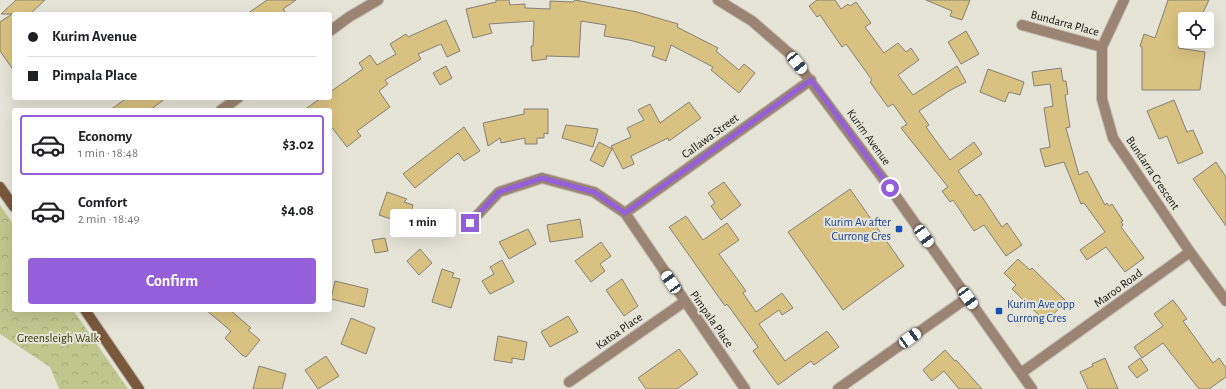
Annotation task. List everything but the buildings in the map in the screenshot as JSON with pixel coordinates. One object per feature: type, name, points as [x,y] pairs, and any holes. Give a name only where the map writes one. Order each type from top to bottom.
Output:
[{"type":"main road","points":[[0,187],[12,204]]},
{"type":"main road","points":[[86,312],[139,389]]},
{"type":"street","points":[[332,30],[349,17],[378,0]]},
{"type":"street","name":"Kurim Avenue","points":[[718,0],[752,21],[771,36],[790,54],[811,80],[1032,389]]},
{"type":"street","name":"Bundarra Crescent","points":[[1124,0],[1102,47],[1102,99],[1114,138],[1190,252],[1226,301]]},
{"type":"street","name":"Bundarra Place","points":[[1022,25],[1102,47]]},
{"type":"street","name":"Callawa Street","points":[[625,213],[811,80]]},
{"type":"street","points":[[225,108],[235,100]]},
{"type":"street","name":"Pimpala Place","points":[[470,223],[499,192],[542,178],[594,192],[625,213],[684,302],[745,389]]},
{"type":"street","name":"Maroo Road","points":[[1021,373],[1190,252]]},
{"type":"street","points":[[838,389],[968,298]]},
{"type":"street","name":"Katoa Place","points":[[569,382],[684,302]]},
{"type":"green space","name":"Greensleigh Walk","points":[[0,205],[12,222],[12,312],[74,312],[128,389],[59,389],[50,367],[0,334]]},
{"type":"place","name":"Kurim Av after Currong Cres","points":[[899,229]]},
{"type":"place","name":"Kurim Ave opp Currong Cres","points":[[999,311]]},
{"type":"route","points":[[470,223],[499,192],[542,178],[594,192],[625,213],[811,80],[890,188]]}]
